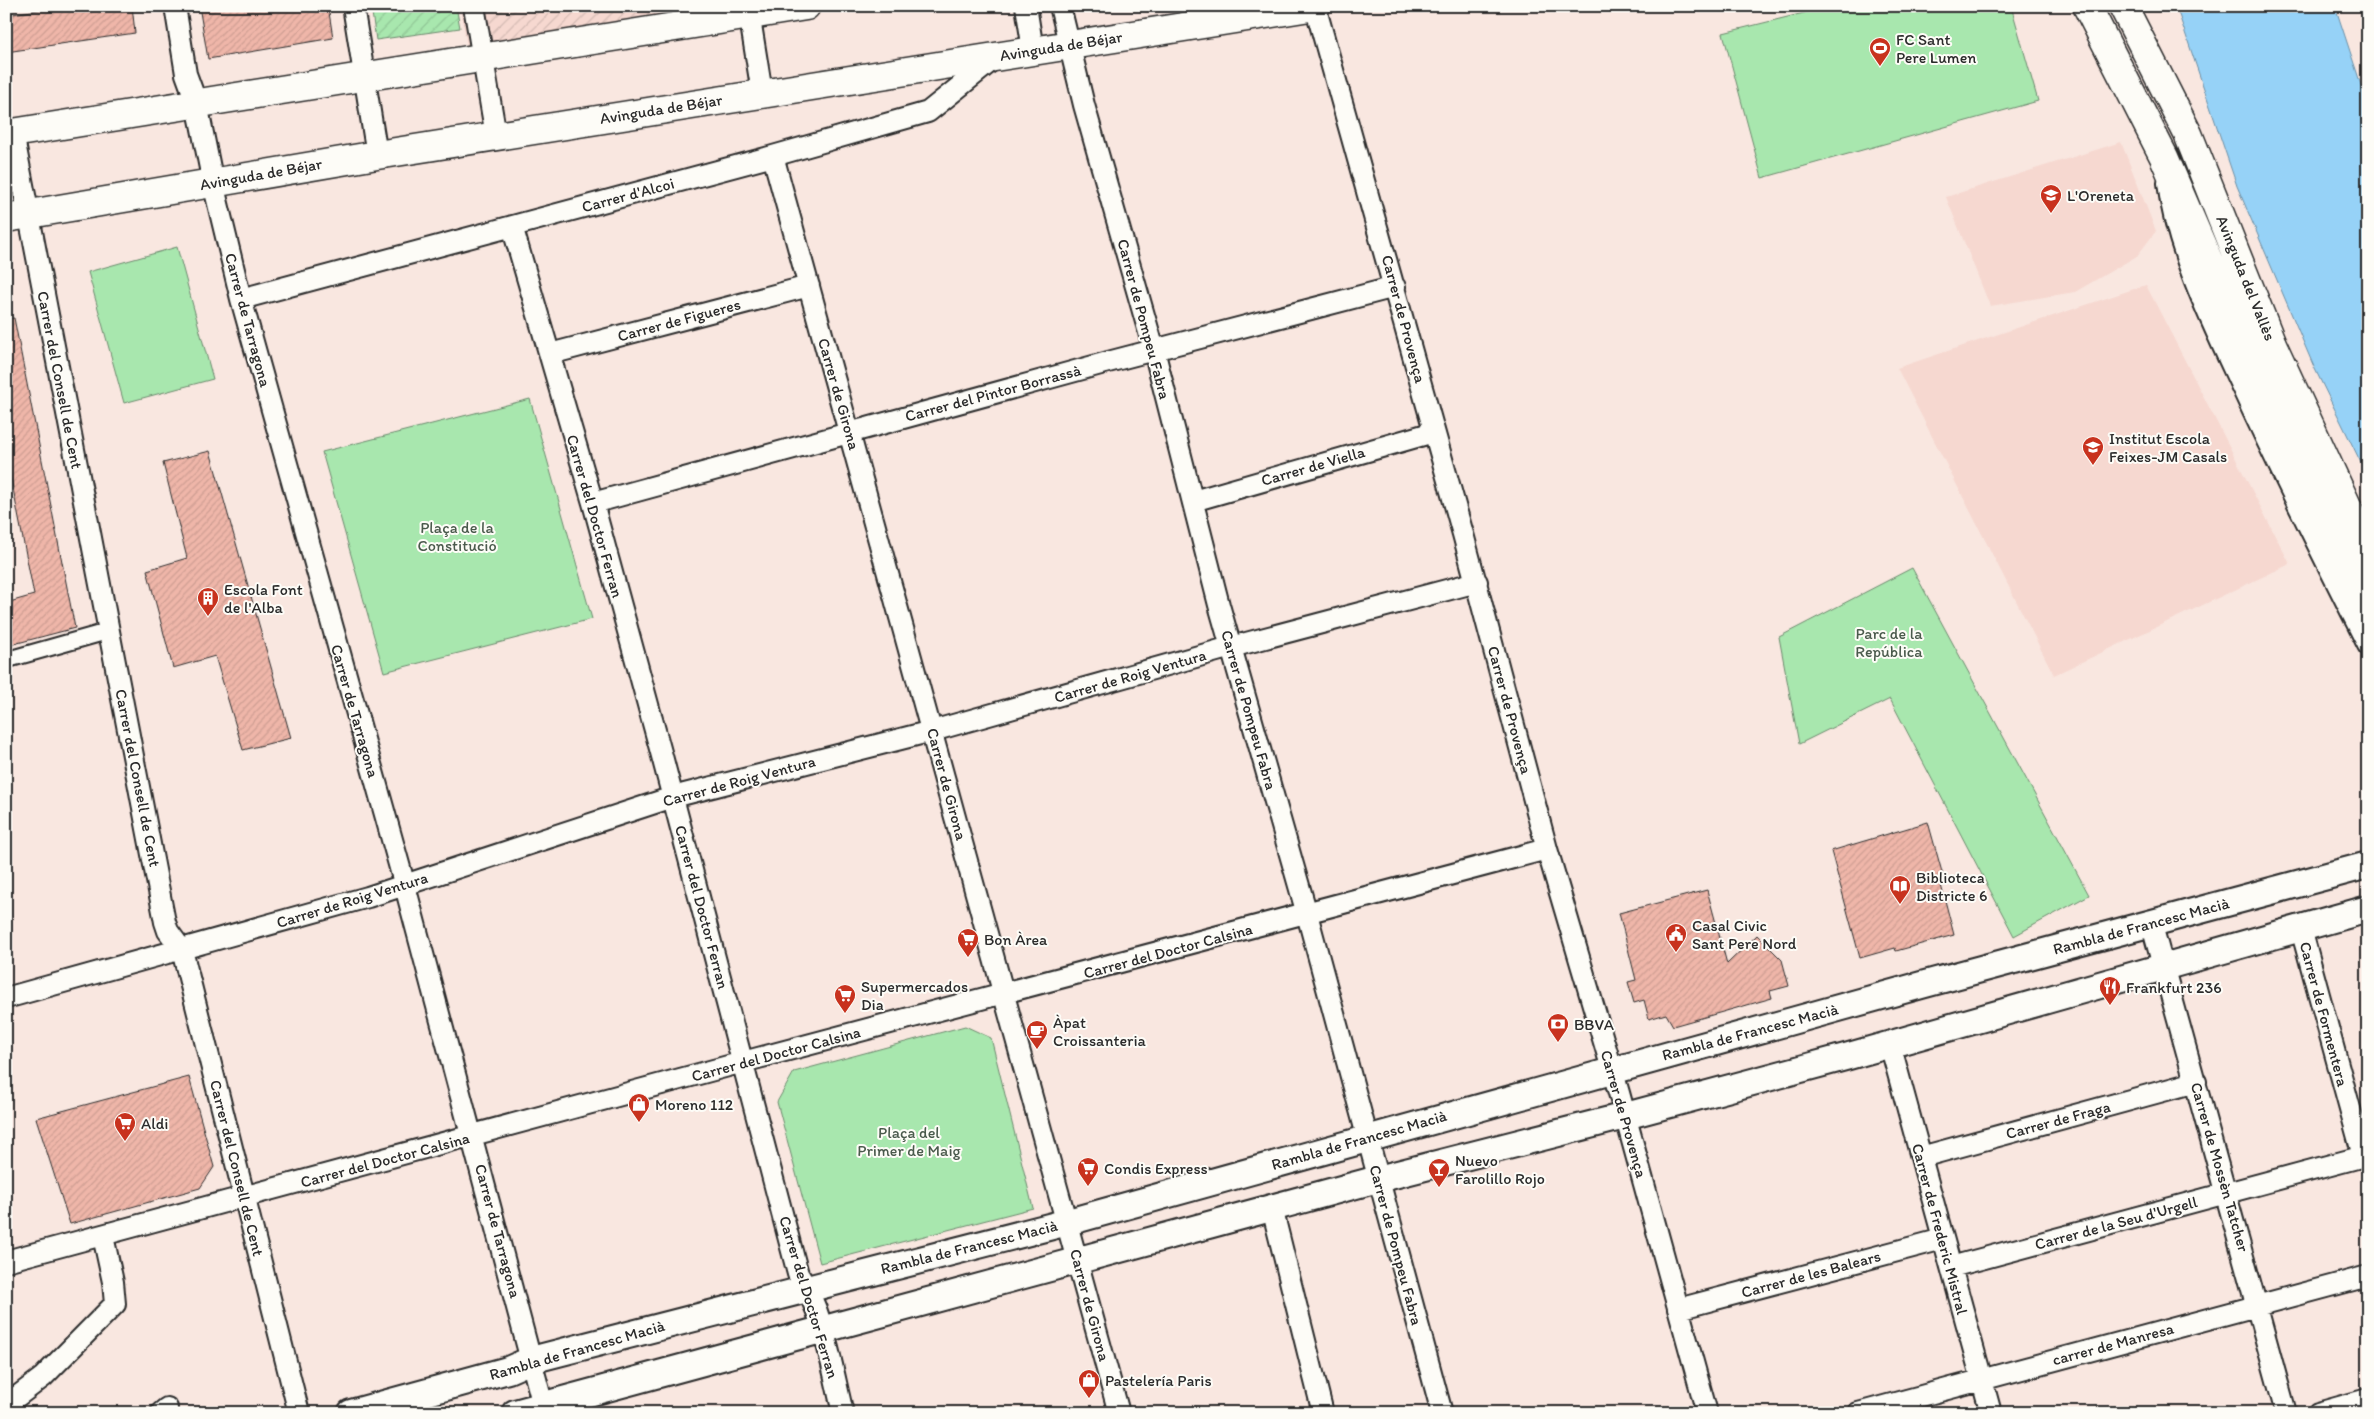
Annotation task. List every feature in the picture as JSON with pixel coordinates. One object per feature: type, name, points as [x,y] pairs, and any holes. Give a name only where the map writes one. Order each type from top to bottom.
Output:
[{"type":"main road","points":[[10,133],[482,59],[749,11],[806,6]]},
{"type":"main road","name":"Avinguda de Béjar","points":[[17,216],[377,154],[1315,6]]},
{"type":"main road","name":"Avinguda del Vallès","points":[[2088,6],[2164,157],[2251,360],[2368,606]]},
{"type":"main road","name":"Avinguda del Vallès","points":[[2123,6],[2188,134],[2272,344],[2368,551]]},
{"type":"street","name":"Carrer de Tarragona","points":[[175,6],[186,74],[197,104],[213,183],[241,299],[405,886],[544,1409]]},
{"type":"street","points":[[354,6],[377,154]]},
{"type":"street","points":[[474,6],[496,136]]},
{"type":"street","points":[[1026,6],[1033,50]]},
{"type":"street","name":"Carrer de Pompeu Fabra","points":[[1060,6],[1068,44],[1154,350],[1231,647],[1442,1413]]},
{"type":"street","name":"Carrer de Provença","points":[[1315,6],[1395,287],[1547,849],[1612,1070],[1707,1413]]},
{"type":"street","points":[[749,11],[762,93]]},
{"type":"street","name":"Carrer d'Alcoi","points":[[241,299],[773,156],[928,112],[998,56]]},
{"type":"street","name":"Carrer del Consell de Cent","points":[[10,133],[17,216],[109,631],[165,922],[168,931],[182,950],[299,1413]]},
{"type":"street","name":"Carrer de Girona","points":[[773,156],[1079,1261],[1119,1413]]},
{"type":"street","name":"Avinguda del Vallès","points":[[2164,157],[2171,210],[2208,314],[2292,495],[2368,646]]},
{"type":"street","name":"Carrer del Doctor Ferran","points":[[512,226],[593,503],[673,797],[798,1274],[808,1289],[822,1330],[843,1413]]},
{"type":"street","name":"Carrer de Figueres","points":[[550,354],[809,286]]},
{"type":"street","name":"Carrer del Pintor Borrassà","points":[[593,503],[1154,350],[1395,287]]},
{"type":"street","name":"Carrer de Viella","points":[[1193,501],[1434,432]]},
{"type":"street","name":"Carrer de Roig Ventura","points":[[6,998],[405,886],[673,797],[932,731],[1231,647],[1476,582]]},
{"type":"street","points":[[6,660],[109,631]]},
{"type":"street","name":"Carrer del Doctor Calsina","points":[[6,1262],[473,1137],[743,1062],[1547,849]]},
{"type":"street","name":"Rambla de Francesc Macià","points":[[351,1413],[508,1370],[531,1360],[1068,1222],[1612,1070],[2151,922],[2368,865]]},
{"type":"street","points":[[515,1413],[544,1409],[822,1330],[1378,1179],[1625,1116],[2368,910]]},
{"type":"street","name":"Carrer de Mossèn Tatcher","points":[[2151,922],[2258,1305],[2286,1413]]},
{"type":"street","name":"Carrer de Formentera","points":[[2301,930],[2365,1156]]},
{"type":"street","name":"Carrer de Frederic Mistral","points":[[1890,1044],[1991,1413]]},
{"type":"street","name":"Carrer de Fraga","points":[[1921,1157],[2196,1082]]},
{"type":"street","name":"Carrer de la Seu d'Urgell","points":[[1951,1267],[2365,1156]]},
{"type":"street","points":[[1272,1208],[1323,1413]]},
{"type":"street","points":[[6,1405],[43,1377],[115,1304],[113,1282],[103,1236]]},
{"type":"street","name":"Carrer de les Balears","points":[[1678,1309],[1943,1239]]},
{"type":"street","name":"carrer de Manresa","points":[[1858,1413],[2368,1276]]},
{"type":"street","points":[[2318,1413],[2368,1399]]},
{"type":"shaded area","points":[[460,6],[798,6],[470,65]]},
{"type":"shaded area","name":"L'Oreneta","points":[[2121,142],[2156,231],[2137,256],[2075,292],[1990,306],[1946,197]]},
{"type":"shaded area","name":"Institut Escola Feixes-JM Casals","points":[[2146,285],[2290,564],[2054,675],[1897,368]]},
{"type":"green space","points":[[371,6],[456,6],[460,28],[376,40]]},
{"type":"green space","name":"FC Sant Pere Lumen","points":[[1832,6],[2011,6],[2038,101],[1762,178],[1723,33]]},
{"type":"green space","points":[[177,247],[213,379],[124,403],[88,272]]},
{"type":"green space","name":"Plaça de la Constitució","points":[[530,399],[592,619],[384,672],[322,452]]},
{"type":"green space","name":"Parc de la República","points":[[1912,568],[2089,895],[2014,936],[1890,699],[1799,744],[1779,637]]},
{"type":"green space","name":"Plaça del Primer de Maig","points":[[965,1026],[991,1038],[1033,1208],[820,1263],[777,1102],[794,1072]]},
{"type":"water","points":[[2176,6],[2335,6],[2368,106],[2368,477],[2314,367],[2237,186]]},
{"type":"building","points":[[64,6],[132,6],[135,33],[6,52],[6,15]]},
{"type":"building","points":[[199,6],[328,6],[333,38],[208,59]]},
{"type":"building","points":[[14,318],[75,628],[6,646],[6,603],[34,595],[6,453],[6,319]]},
{"type":"building","name":"Escola Font de l'Alba","points":[[210,451],[291,738],[243,750],[215,656],[173,668],[147,570],[187,558],[163,463]]},
{"type":"building","points":[[1928,822],[1945,883],[1941,885],[1954,935],[1896,951],[1895,948],[1860,958],[1831,851]]},
{"type":"building","points":[[1707,890],[1727,964],[1757,935],[1782,960],[1789,986],[1770,991],[1772,998],[1673,1026],[1666,1014],[1649,1019],[1644,1000],[1634,1003],[1628,982],[1636,980],[1619,913]]},
{"type":"building","name":"Aldi","points":[[189,1077],[214,1167],[200,1188],[70,1224],[36,1118]]},
{"type":"place","name":"FC Sant Pere Lumen","points":[[1880,67]]},
{"type":"place","name":"L'Oreneta","points":[[2051,214]]},
{"type":"place","name":"Institut Escola Feixes-JM Casals","points":[[2093,466]]},
{"type":"place","name":"Escola Font de l'Alba","points":[[208,617]]},
{"type":"place","name":"Biblioteca Districte 6","points":[[1900,905]]},
{"type":"place","name":"Casal Civic Sant Pere Nord","points":[[1676,953]]},
{"type":"place","name":"Bon Àrea","points":[[968,958]]},
{"type":"place","name":"Frankfurt 236","points":[[2110,1006]]},
{"type":"place","name":"Supermercados Dia","points":[[845,1014]]},
{"type":"place","name":"BBVA","points":[[1558,1043]]},
{"type":"place","name":"Àpat Croissanteria","points":[[1037,1050]]},
{"type":"place","name":"Moreno 112","points":[[639,1123]]},
{"type":"place","name":"Aldi","points":[[125,1142]]},
{"type":"place","name":"Condis Express","points":[[1088,1187]]},
{"type":"place","name":"Nuevo Farolillo Rojo","points":[[1439,1188]]},
{"type":"place","name":"Pastelería Paris","points":[[1089,1399]]}]
